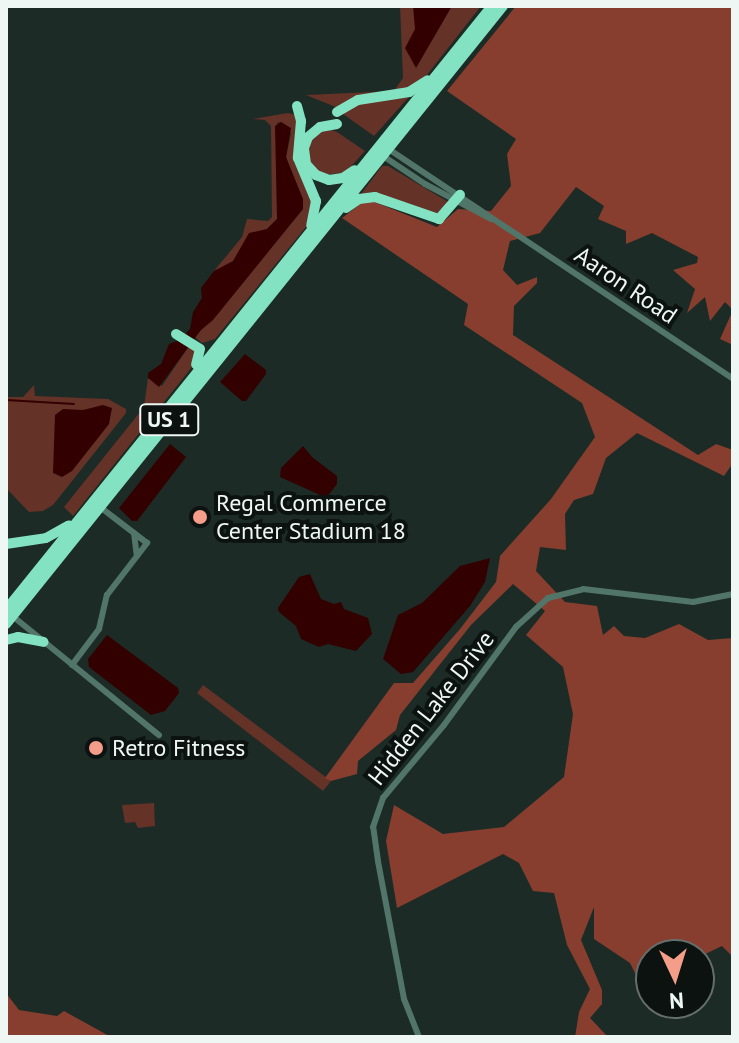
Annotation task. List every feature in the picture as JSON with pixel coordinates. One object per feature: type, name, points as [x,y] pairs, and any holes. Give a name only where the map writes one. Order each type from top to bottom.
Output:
[{"type":"highway","name":"US 1","points":[[8,615],[100,507],[326,225],[490,6]]},
{"type":"highway","name":"US 1","points":[[8,615],[88,508],[307,235],[503,6]]},
{"type":"highway","points":[[379,152],[337,180],[319,177],[309,169],[304,155],[308,137],[358,100],[413,90],[447,62]]},
{"type":"highway","points":[[297,106],[301,121],[298,158],[316,204],[307,235]]},
{"type":"highway","points":[[326,225],[353,202],[366,197],[380,198],[437,219],[445,217],[458,198]]},
{"type":"highway","points":[[182,332],[198,345],[210,345],[227,335]]},
{"type":"highway","points":[[171,404],[200,360],[198,345]]},
{"type":"highway","points":[[6,544],[50,537],[88,508]]},
{"type":"highway","points":[[6,640],[18,637],[44,642]]},
{"type":"street","name":"Aaron Road","points":[[379,152],[498,222],[733,379]]},
{"type":"street","points":[[72,665],[99,629],[107,595],[147,543],[100,507]]},
{"type":"street","points":[[134,533],[137,556]]},
{"type":"street","name":"Hidden Lake Drive","points":[[419,1037],[404,999],[378,861],[373,827],[383,798],[444,725],[516,627],[548,598],[583,589],[693,602],[733,594]]},
{"type":"street","points":[[8,615],[159,735]]},
{"type":"shaded area","points":[[400,6],[481,6],[423,80],[413,87],[398,92],[356,98],[338,108],[306,95],[394,91],[403,78]]},
{"type":"shaded area","points":[[413,6],[452,6],[416,68],[405,48],[415,29]]},
{"type":"shaded area","points":[[516,6],[733,6],[733,310],[725,302],[710,321],[705,297],[687,313],[695,289],[673,270],[697,263],[698,257],[652,233],[626,244],[626,231],[598,219],[604,206],[576,187],[540,233],[510,241],[503,270],[517,285],[537,277],[537,283],[514,306],[513,335],[698,455],[716,444],[733,450],[733,463],[724,476],[637,433],[606,458],[593,494],[574,500],[565,514],[566,550],[540,547],[536,571],[565,602],[597,606],[603,635],[614,626],[624,636],[645,638],[679,624],[708,640],[733,638],[733,957],[722,946],[715,949],[715,939],[635,939],[635,973],[630,963],[594,939],[594,907],[581,940],[602,990],[602,1004],[590,1018],[608,1037],[575,1037],[579,1012],[590,989],[567,945],[554,893],[533,891],[519,863],[503,854],[397,908],[386,841],[394,805],[443,834],[504,827],[564,777],[573,714],[563,667],[526,635],[545,611],[513,584],[471,625],[400,715],[396,730],[358,761],[357,774],[331,781],[325,778],[394,683],[413,683],[460,629],[496,582],[500,556],[551,499],[595,437],[582,403],[464,325],[468,304],[342,218],[367,199],[437,227],[458,209],[491,211],[511,186],[507,154],[516,139],[447,91]]},
{"type":"shaded area","points":[[409,97],[374,136],[343,114],[358,103]]},
{"type":"shaded area","points":[[288,113],[296,115],[314,208],[310,222],[215,339],[202,343],[195,337],[303,209],[286,157],[291,133],[281,122],[277,123],[277,219],[228,267],[214,271],[242,237],[247,219],[268,221],[272,217],[271,126],[265,120],[253,119]]},
{"type":"shaded area","points":[[281,122],[291,128],[286,157],[303,199],[303,209],[213,320],[201,330],[159,387],[148,378],[148,373],[161,364],[169,344],[180,340],[190,329],[193,312],[202,298],[201,288],[214,271],[233,261],[249,233],[267,229],[277,219],[275,126]]},
{"type":"shaded area","points":[[325,128],[337,132],[365,151],[345,173],[321,175],[310,165],[309,143]]},
{"type":"shaded area","points":[[382,166],[388,166],[450,203],[435,216],[361,194]]},
{"type":"shaded area","points":[[733,310],[733,345],[720,339]]},
{"type":"shaded area","points":[[189,346],[198,352],[196,362],[73,516],[64,507],[144,407],[148,378],[162,386]]},
{"type":"shaded area","points":[[245,354],[266,370],[266,374],[246,401],[242,401],[220,382]]},
{"type":"shaded area","points":[[34,385],[35,396],[108,399],[126,409],[126,413],[53,505],[43,511],[29,512],[6,488],[6,397],[23,397]]},
{"type":"shaded area","points":[[103,405],[112,408],[109,424],[72,471],[62,477],[53,473],[55,415],[63,409],[83,410]]},
{"type":"shaded area","points":[[170,444],[186,457],[137,521],[132,521],[119,508]]},
{"type":"shaded area","points":[[303,446],[337,476],[337,484],[324,501],[320,495],[280,477],[281,468]]},
{"type":"shaded area","points":[[490,558],[485,582],[470,606],[413,672],[401,674],[383,659],[398,615],[422,603],[460,566]]},
{"type":"shaded area","points":[[310,574],[321,599],[334,604],[341,602],[344,609],[368,618],[372,634],[356,651],[328,644],[319,647],[301,639],[296,626],[279,612],[278,608],[299,577]]},
{"type":"shaded area","points":[[107,635],[178,688],[179,693],[165,711],[151,715],[89,667],[88,659]]},
{"type":"shaded area","points":[[203,685],[331,781],[323,791],[197,693]]},
{"type":"shaded area","points":[[154,803],[155,826],[138,828],[135,822],[125,823],[122,805]]},
{"type":"shaded area","points":[[6,993],[19,1010],[57,1016],[64,1011],[111,1037],[6,1037]]},
{"type":"waterway","points":[[6,400],[74,404]]},
{"type":"place","name":"Regal Commerce Center Stadium 18","points":[[200,517]]},
{"type":"place","name":"Retro Fitness","points":[[96,748]]}]
